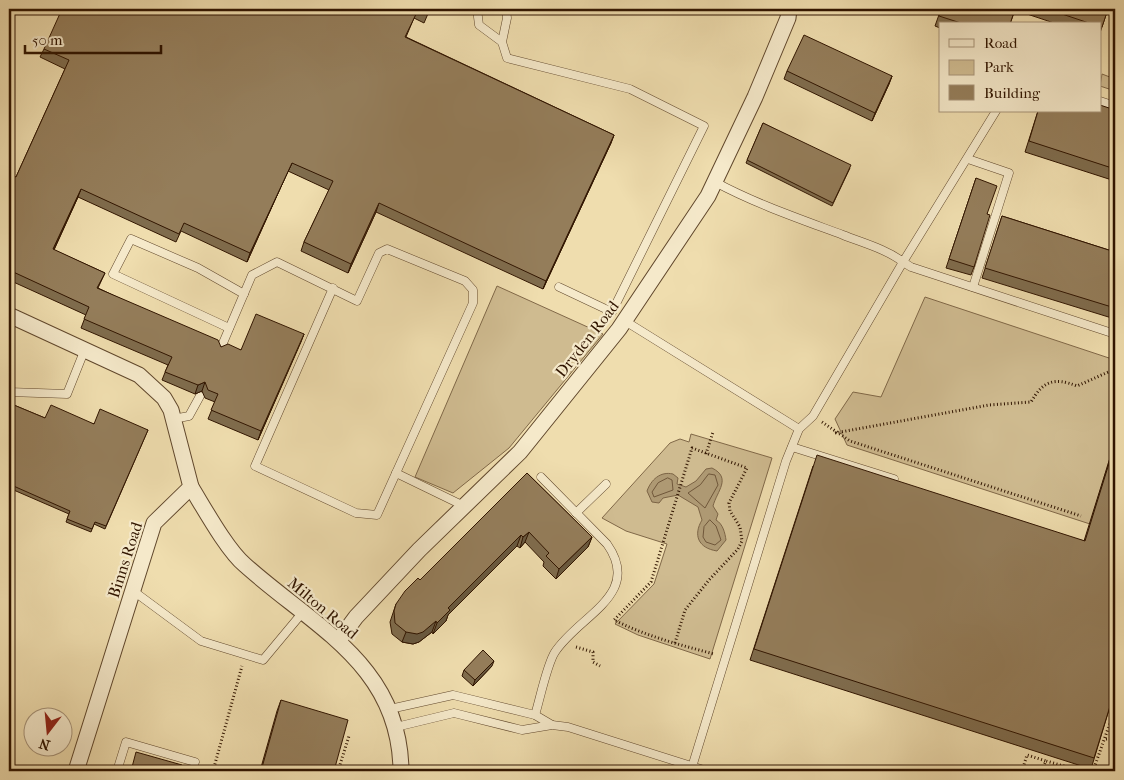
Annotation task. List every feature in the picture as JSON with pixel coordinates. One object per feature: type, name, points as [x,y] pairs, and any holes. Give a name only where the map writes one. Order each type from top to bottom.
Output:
[{"type":"street","name":"Dryden Road","points":[[339,640],[356,617],[418,550],[520,452],[624,321],[708,196],[755,97],[788,18],[789,9]]},
{"type":"street","points":[[9,316],[86,349],[139,375],[164,398],[173,419],[191,487]]},
{"type":"street","name":"Binns Road","points":[[76,771],[154,523],[191,487]]},
{"type":"street","name":"Milton Road","points":[[191,487],[243,564],[339,640],[368,674],[390,709],[396,727],[401,771]]},
{"type":"lane","points":[[477,9],[479,25],[502,42]]},
{"type":"lane","points":[[506,9],[507,18],[502,42],[507,58],[630,89],[704,126],[612,312],[559,286]]},
{"type":"lane","points":[[1102,102],[1115,106]]},
{"type":"lane","points":[[692,767],[799,429],[813,416],[903,262],[968,160],[995,112]]},
{"type":"lane","points":[[968,160],[1009,173],[972,288]]},
{"type":"lane","points":[[715,182],[747,200],[895,256],[910,267],[1115,334]]},
{"type":"lane","points":[[229,328],[204,314],[113,274],[131,239],[198,268],[244,294]]},
{"type":"lane","points":[[220,350],[252,275],[277,262],[333,288],[357,301],[379,253],[387,250],[465,281],[474,290],[473,302],[377,516],[356,513],[255,466],[333,288]]},
{"type":"lane","points":[[624,321],[799,429]]},
{"type":"lane","points":[[9,392],[67,394],[86,349]]},
{"type":"lane","points":[[173,419],[190,416],[200,396]]},
{"type":"lane","points":[[792,447],[894,479]]},
{"type":"lane","points":[[396,473],[464,506]]},
{"type":"lane","points":[[535,714],[554,652],[610,597],[619,569],[616,556],[607,544],[541,477]]},
{"type":"lane","points":[[576,513],[606,484]]},
{"type":"lane","points":[[132,590],[201,641],[263,660],[303,612]]},
{"type":"lane","points":[[390,709],[454,696],[535,714],[552,725]]},
{"type":"lane","points":[[396,727],[454,712],[522,730],[552,725],[568,727],[705,771]]},
{"type":"lane","points":[[117,771],[126,742],[195,762]]},
{"type":"lane","points":[[1112,771],[1115,767]]},
{"type":"path","points":[[835,433],[989,405],[1031,402],[1037,391],[1049,383],[1062,380],[1077,386],[1115,369]]},
{"type":"path","points":[[813,416],[835,433],[850,441],[1081,516]]},
{"type":"path","points":[[706,454],[713,432]]},
{"type":"path","points":[[676,643],[685,610],[709,580],[730,559],[742,541],[740,527],[730,511],[729,503],[747,468],[692,448],[651,582],[614,620],[638,632],[726,658]]},
{"type":"path","points":[[563,643],[593,652],[593,662],[600,666]]},
{"type":"path","points":[[213,771],[245,654]]},
{"type":"path","points":[[1093,771],[1106,739],[1115,709]]},
{"type":"path","points":[[338,771],[349,736]]},
{"type":"path","points":[[1106,739],[1115,738]]},
{"type":"path","points":[[1022,771],[1027,755],[1082,771]]},
{"type":"path","points":[[1038,771],[1044,769],[1046,761]]},
{"type":"green space","points":[[1102,74],[1115,79],[1115,91],[1102,87]]},
{"type":"green space","points":[[497,286],[603,334],[509,448],[453,493],[415,477]]},
{"type":"green space","points":[[925,297],[1115,360],[1115,441],[1090,524],[847,445],[835,419],[853,392],[881,397]]},
{"type":"green space","points":[[691,434],[772,458],[710,659],[638,635],[615,624],[654,584],[667,544],[626,531],[602,518],[670,443],[680,439],[689,442]]},
{"type":"water","points":[[712,468],[718,472],[722,480],[722,485],[713,506],[718,514],[716,520],[722,526],[726,540],[717,551],[705,547],[699,540],[698,531],[702,520],[698,507],[678,495],[663,498],[659,503],[652,502],[647,491],[651,483],[660,475],[673,474],[678,478],[677,484],[686,487],[696,481],[706,469]]},
{"type":"building","points":[[62,9],[429,9],[427,14],[418,10],[405,37],[614,135],[546,281],[379,203],[351,264],[304,242],[333,181],[292,163],[250,253],[184,223],[179,234],[81,189],[53,249],[105,273],[97,288],[218,340],[221,347],[228,344],[241,350],[256,314],[304,334],[261,431],[211,410],[218,394],[208,390],[205,382],[198,385],[165,372],[172,357],[84,319],[89,307],[9,270],[9,175],[16,177],[69,60],[44,49]]},
{"type":"building","points":[[941,9],[1015,9],[1011,22],[958,22],[939,16]]},
{"type":"building","points":[[1047,9],[1108,9],[1102,27],[1102,22],[1086,22]]},
{"type":"building","points":[[804,35],[892,76],[875,113],[787,71]]},
{"type":"building","points":[[1102,106],[1115,110],[1115,169],[1029,141],[1038,112],[1102,112]]},
{"type":"building","points":[[763,123],[851,165],[833,203],[747,160]]},
{"type":"building","points":[[976,178],[997,186],[987,214],[990,215],[974,267],[949,259]]},
{"type":"building","points":[[1002,216],[1115,252],[1115,308],[985,268]]},
{"type":"building","points":[[9,403],[45,418],[51,405],[94,424],[100,409],[148,430],[106,526],[95,522],[92,529],[67,519],[70,511],[9,484]]},
{"type":"building","points":[[1115,444],[1115,690],[1094,758],[754,649],[817,455],[1085,541]]},
{"type":"building","points":[[527,473],[592,537],[559,569],[546,556],[549,553],[529,532],[523,537],[521,535],[448,608],[450,610],[437,623],[436,621],[423,632],[417,634],[406,632],[395,623],[394,611],[396,604],[405,591],[418,578],[420,580]]},
{"type":"building","points":[[483,650],[494,661],[475,680],[464,670]]},
{"type":"building","points":[[281,700],[348,720],[334,771],[261,771]]},
{"type":"building","points":[[136,752],[182,765],[180,771],[131,771]]}]
